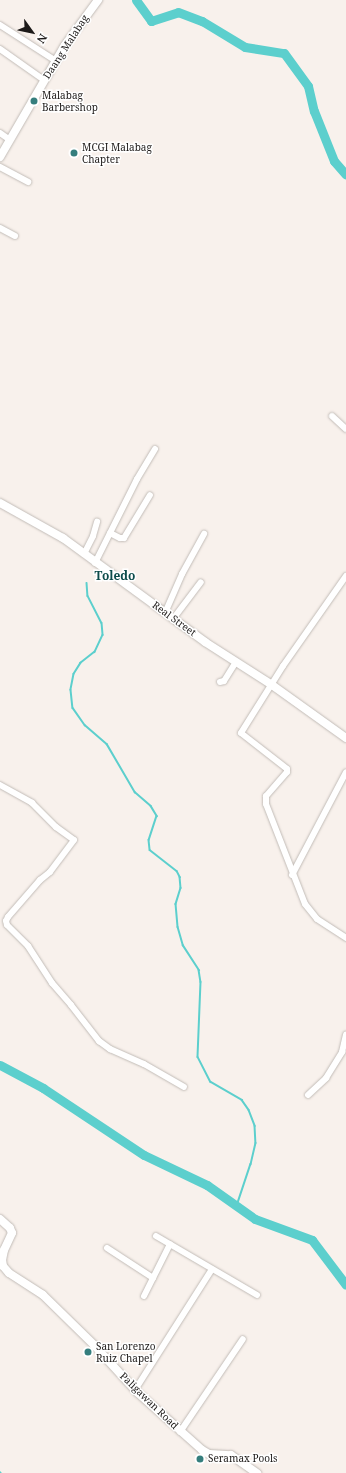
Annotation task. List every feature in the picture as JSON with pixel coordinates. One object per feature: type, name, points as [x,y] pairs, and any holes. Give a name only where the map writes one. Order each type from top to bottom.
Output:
[{"type":"street","name":"Daang Malabag","points":[[0,157],[44,80],[98,0]]},
{"type":"street","points":[[0,25],[56,61]]},
{"type":"street","points":[[0,49],[44,80]]},
{"type":"street","points":[[0,133],[10,140]]},
{"type":"street","points":[[0,167],[28,182]]},
{"type":"street","points":[[0,228],[15,236]]},
{"type":"street","points":[[332,416],[346,429]]},
{"type":"street","points":[[95,563],[137,479],[155,449]]},
{"type":"street","points":[[110,533],[120,538],[124,538],[150,495]]},
{"type":"street","name":"Real Street","points":[[0,503],[63,538],[173,619],[272,685],[346,738]]},
{"type":"street","points":[[84,554],[93,536],[97,522]]},
{"type":"street","points":[[165,613],[182,574],[204,534]]},
{"type":"street","points":[[346,576],[283,666],[241,733],[287,769],[287,772],[265,799],[292,875],[305,904],[317,919],[346,938]]},
{"type":"street","points":[[173,619],[201,582]]},
{"type":"street","points":[[220,682],[224,681],[236,662]]},
{"type":"street","points":[[292,875],[346,772]]},
{"type":"street","points":[[0,785],[32,803],[56,827],[74,840],[50,872],[40,880],[8,917],[6,921],[8,925],[28,946],[52,983],[71,1004],[99,1041],[110,1049],[144,1064],[184,1087]]},
{"type":"street","points":[[308,1095],[326,1078],[342,1052],[346,1034]]},
{"type":"street","name":"Paligawan Road","points":[[0,1219],[10,1228],[12,1233],[4,1250],[3,1266],[9,1273],[44,1295],[94,1345],[135,1390],[180,1432],[202,1450],[209,1454],[231,1455],[257,1473]]},
{"type":"street","points":[[156,1236],[257,1295]]},
{"type":"street","points":[[144,1296],[170,1244]]},
{"type":"street","points":[[107,1248],[153,1278]]},
{"type":"street","points":[[135,1390],[212,1269]]},
{"type":"street","points":[[180,1432],[243,1340]]},
{"type":"waterway","points":[[136,0],[151,21],[178,12],[202,21],[245,47],[284,53],[308,86],[314,111],[334,161],[346,175]]},
{"type":"waterway","points":[[87,583],[88,596],[102,623],[103,635],[95,652],[81,663],[74,674],[71,690],[73,708],[85,725],[107,744],[135,792],[151,806],[157,816],[149,840],[150,850],[177,871],[180,877],[181,888],[176,904],[178,927],[183,945],[199,970],[201,982],[198,1057],[211,1082],[242,1100],[249,1110],[255,1126],[256,1143],[251,1164],[237,1206]]},
{"type":"waterway","points":[[0,1065],[43,1088],[144,1155],[207,1185],[255,1219],[312,1240],[346,1285]]},
{"type":"place","name":"Malabag Barbershop","points":[[34,101]]},
{"type":"place","name":"MCGI Malabag Chapter","points":[[74,153]]},
{"type":"place","name":"San Lorenzo Ruiz Chapel","points":[[88,1352]]},
{"type":"place","name":"Seramax Pools","points":[[200,1459]]},
{"type":"district","name":"Toledo","points":[[115,576]]}]
